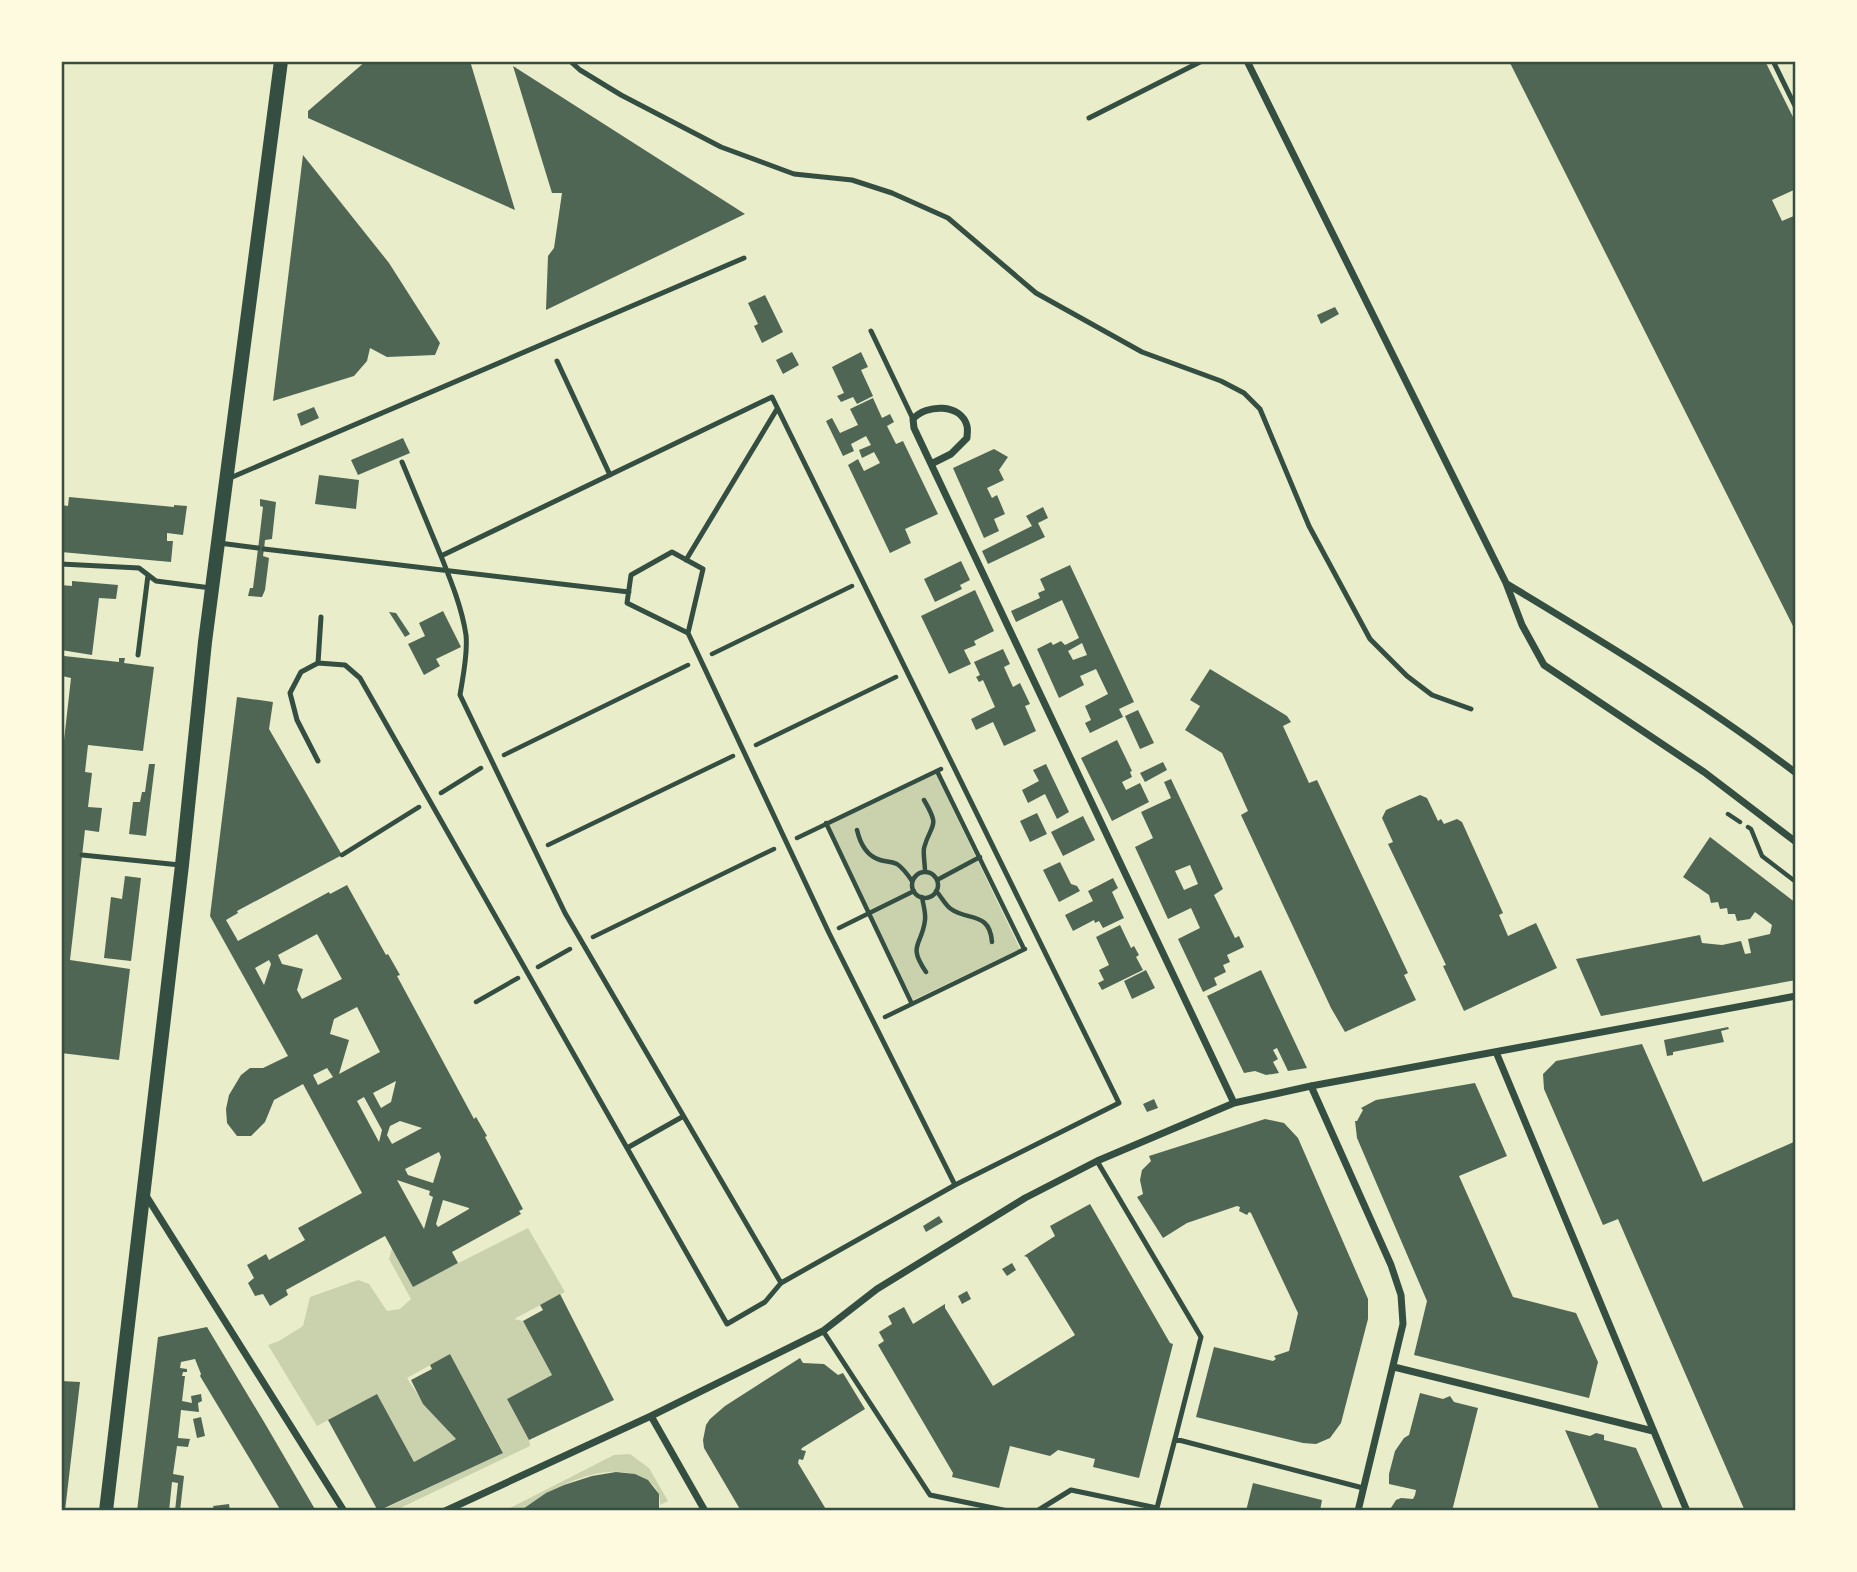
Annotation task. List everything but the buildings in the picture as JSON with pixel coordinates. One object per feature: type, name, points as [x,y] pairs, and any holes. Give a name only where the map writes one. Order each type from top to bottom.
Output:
[{"type":"main road","points":[[106,1511],[182,865],[205,642],[214,589],[279,61]]},
{"type":"street","points":[[1247,61],[1544,665],[1704,772],[1796,842]]},
{"type":"street","points":[[931,464],[961,447],[967,438],[967,425],[951,410],[941,408],[919,411],[913,419],[914,428],[931,464],[1234,1103]]},
{"type":"street","points":[[1506,583],[1628,657],[1753,740],[1796,773]]},
{"type":"street","points":[[444,1511],[651,1416],[823,1331],[877,1289],[1025,1198],[1097,1161],[1234,1103],[1311,1086],[1796,996]]},
{"type":"street","points":[[1496,1052],[1687,1511]]},
{"type":"street","points":[[1311,1086],[1391,1265],[1401,1295],[1403,1324],[1358,1511]]},
{"type":"street","points":[[144,1194],[344,1511]]},
{"type":"street","points":[[1394,1367],[1653,1431]]},
{"type":"street","points":[[651,1416],[705,1511]]},
{"type":"lane","points":[[570,61],[621,95],[721,147],[794,174],[852,180],[892,192],[947,218],[1036,293],[1142,352],[1221,381],[1244,393],[1260,409],[1309,526],[1370,639],[1407,676],[1432,695],[1471,709]]},
{"type":"lane","points":[[1089,118],[1202,61]]},
{"type":"lane","points":[[1773,61],[1796,108]]},
{"type":"lane","points":[[227,479],[744,258]]},
{"type":"lane","points":[[871,331],[913,419]]},
{"type":"lane","points":[[557,361],[610,475]]},
{"type":"lane","points":[[318,761],[297,720],[290,693],[301,672],[318,663],[345,665],[360,678],[727,1324],[765,1302],[781,1283],[955,1185],[1119,1103],[772,397],[441,556]]},
{"type":"lane","points":[[686,560],[777,409]]},
{"type":"lane","points":[[402,461],[457,598],[466,636],[460,695],[565,913],[781,1283]]},
{"type":"lane","points":[[219,543],[629,592]]},
{"type":"lane","points":[[688,633],[627,603],[631,575],[672,552],[703,569],[688,633],[829,933],[955,1185]]},
{"type":"lane","points":[[61,564],[139,568],[156,581],[214,589]]},
{"type":"lane","points":[[138,655],[148,575]]},
{"type":"lane","points":[[318,663],[321,617]]},
{"type":"lane","points":[[82,855],[182,865]]},
{"type":"lane","points":[[627,1148],[682,1117]]},
{"type":"lane","points":[[1037,1511],[1071,1490],[1157,1508],[1201,1336],[1097,1161]]},
{"type":"lane","points":[[823,1331],[930,1495],[1008,1511]]},
{"type":"lane","points":[[1175,1439],[1363,1488]]},
{"type":"path","points":[[342,855],[492,761],[862,581]]},
{"type":"path","points":[[535,852],[907,672]]},
{"type":"path","points":[[476,1002],[582,942],[952,764]]},
{"type":"path","points":[[937,771],[1024,949]]},
{"type":"path","points":[[924,800],[932,815],[933,824],[923,852],[925,871]]},
{"type":"path","points":[[1728,814],[1751,829],[1762,856],[1796,883]]},
{"type":"path","points":[[826,823],[912,1004]]},
{"type":"path","points":[[857,830],[865,849],[880,860],[899,865],[912,881],[914,891],[922,897],[925,920],[916,948],[917,958],[926,972]]},
{"type":"path","points":[[937,880],[994,850]]},
{"type":"path","points":[[922,897],[933,895],[936,891],[937,880],[934,875],[925,871]]},
{"type":"path","points":[[912,881],[915,876],[925,871]]},
{"type":"path","points":[[829,933],[914,891]]},
{"type":"path","points":[[936,891],[952,910],[971,915],[987,926],[992,932],[992,942]]},
{"type":"path","points":[[875,1023],[1040,942]]},
{"type":"green space","points":[[936,774],[1020,949],[913,1000],[829,825]]},
{"type":"green space","points":[[528,1228],[565,1292],[514,1319],[523,1321],[552,1375],[507,1399],[530,1446],[394,1511],[380,1511],[503,1452],[450,1354],[407,1378],[424,1404],[456,1439],[414,1462],[377,1394],[317,1426],[268,1345],[303,1326],[310,1297],[358,1280],[369,1284],[387,1311],[400,1309],[411,1299],[389,1259],[392,1248],[413,1286]]},
{"type":"green space","points":[[630,1454],[649,1468],[668,1501],[660,1505],[657,1490],[645,1479],[633,1474],[608,1472],[570,1482],[520,1511],[504,1511],[614,1455]]}]
